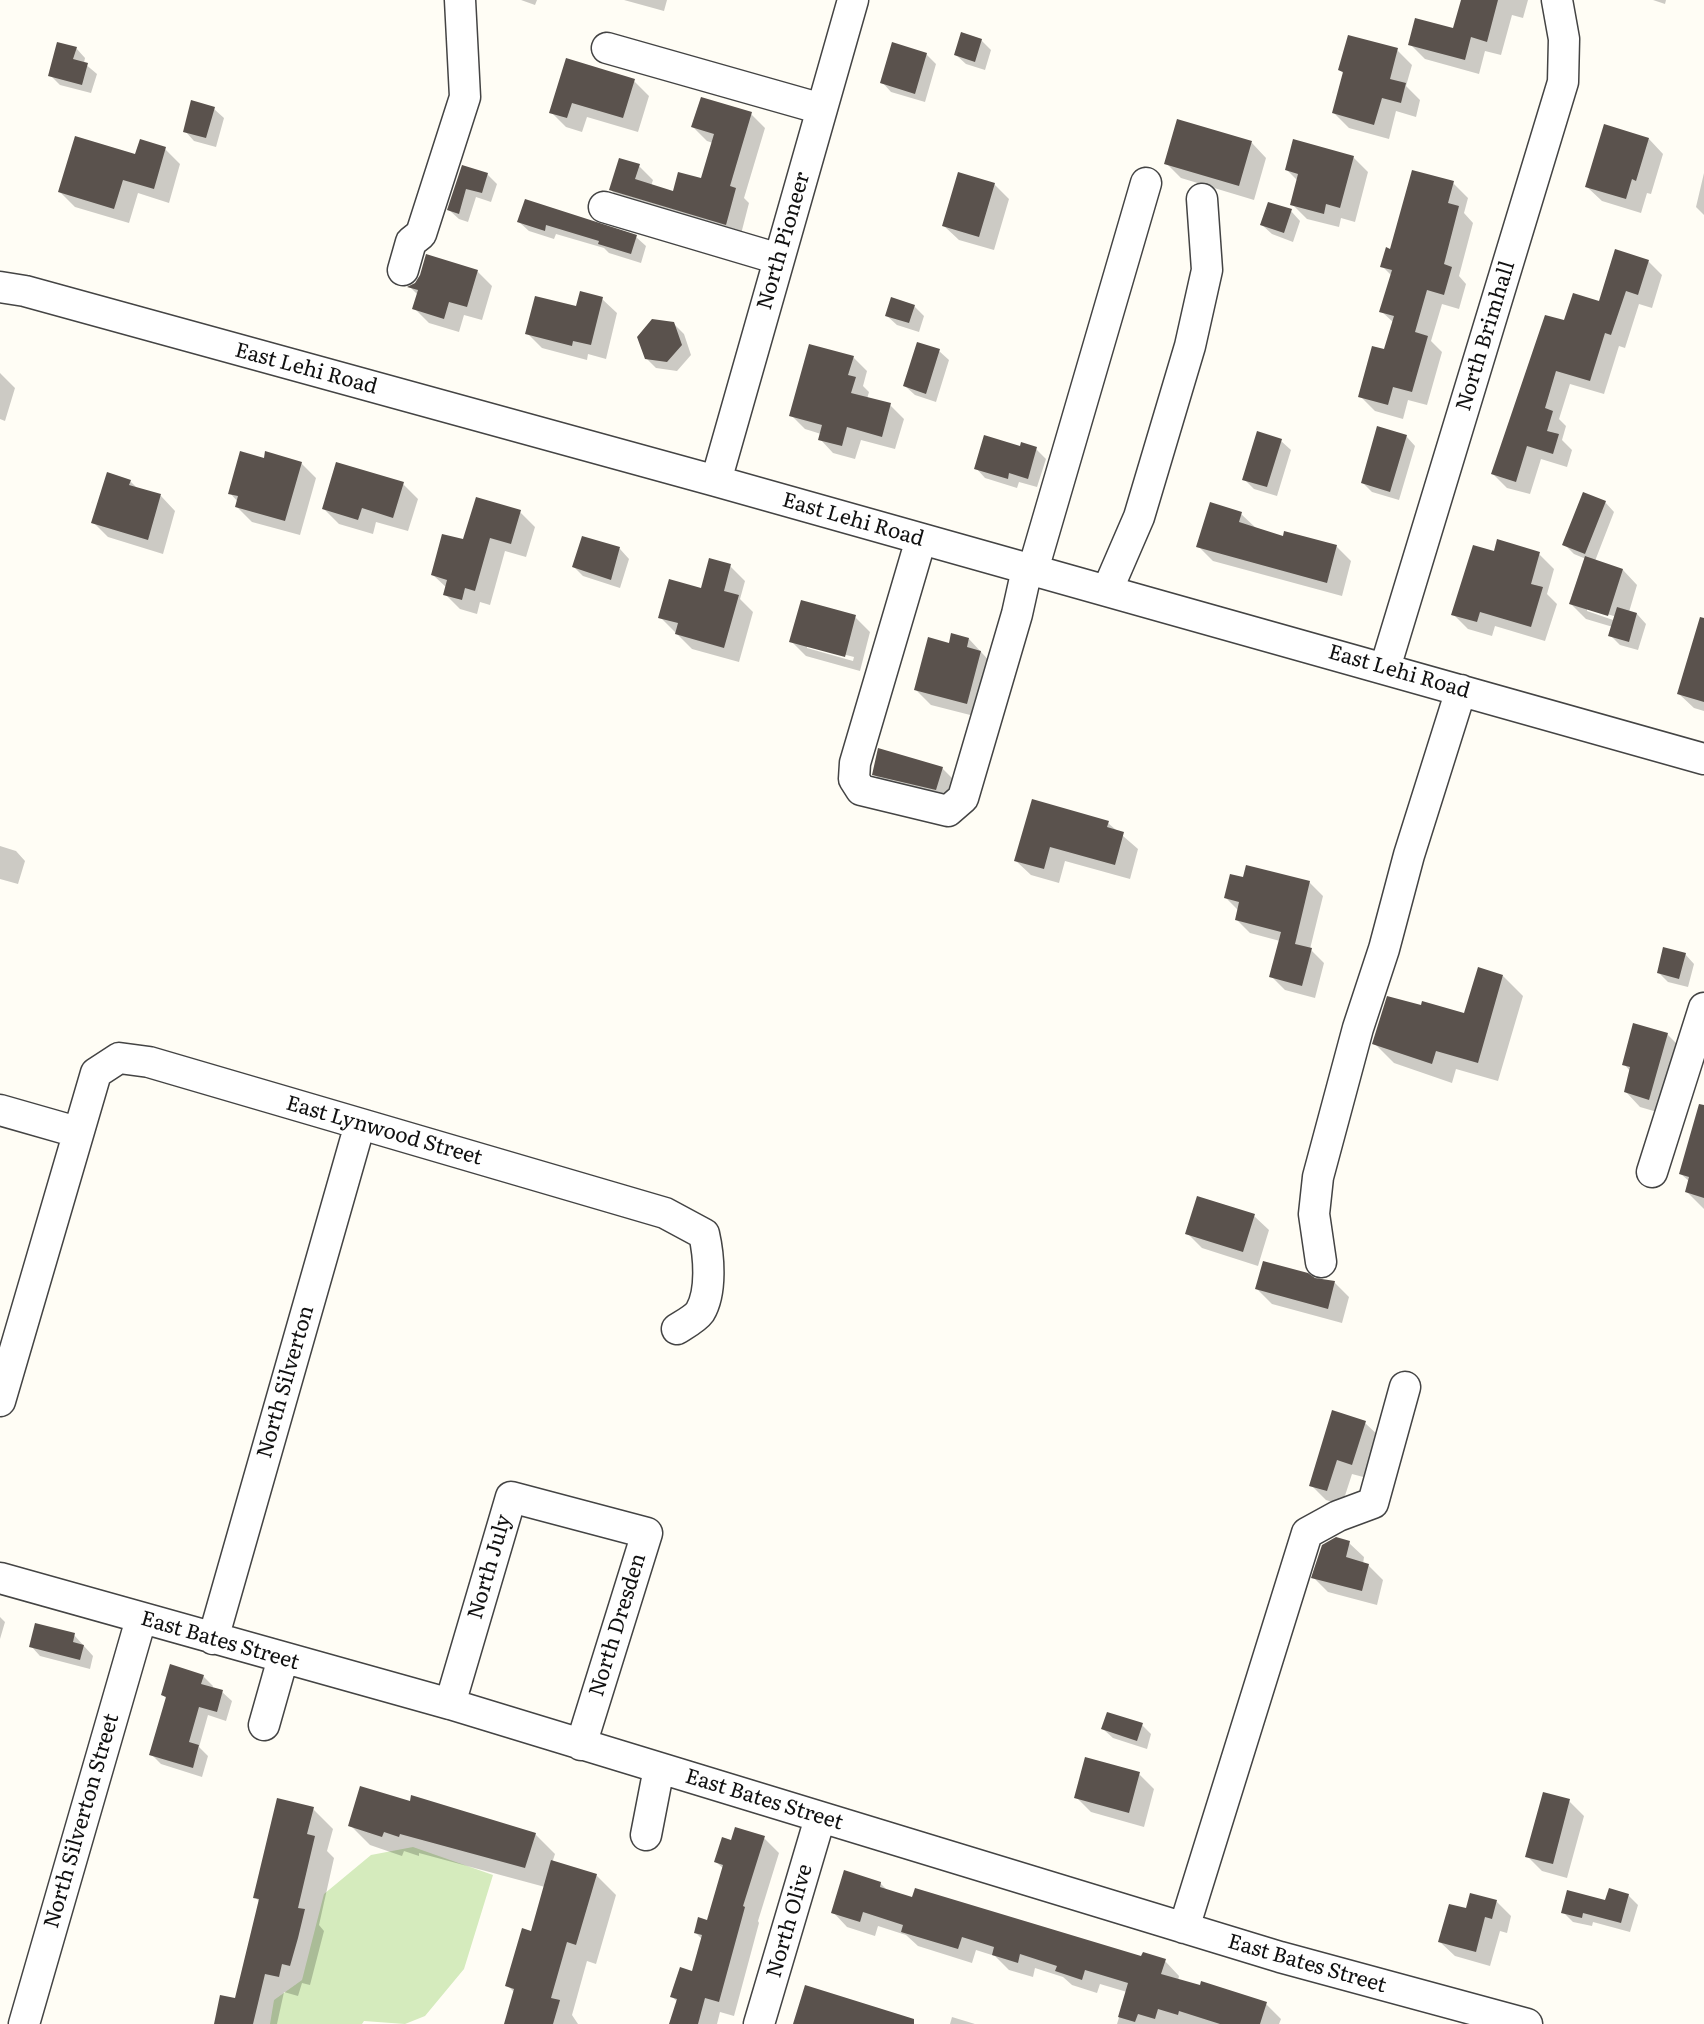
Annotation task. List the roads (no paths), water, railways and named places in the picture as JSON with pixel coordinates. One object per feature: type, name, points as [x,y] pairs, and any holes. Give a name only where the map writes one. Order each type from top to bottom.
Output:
[{"type":"street","points":[[403,270],[411,242],[421,234],[464,97],[460,0]]},
{"type":"street","name":"North Pioneer","points":[[716,481],[853,0]]},
{"type":"street","name":"North Brimhall","points":[[1385,668],[1563,82],[1564,39],[1557,0]]},
{"type":"street","points":[[607,47],[822,109]]},
{"type":"street","points":[[921,539],[855,763],[854,779],[861,790],[948,811],[962,798],[1146,183]]},
{"type":"street","points":[[1107,591],[1139,517],[1190,346],[1207,270],[1202,199]]},
{"type":"street","points":[[604,207],[779,259]]},
{"type":"street","name":"East Lehi Road","points":[[0,287],[716,481],[1704,759]]},
{"type":"street","points":[[1321,1262],[1314,1214],[1318,1177],[1358,1028],[1461,690]]},
{"type":"street","points":[[1652,1172],[1704,1008]]},
{"type":"street","name":"East Lynwood Street","points":[[0,1401],[96,1073],[119,1058],[149,1062],[665,1213],[704,1234],[710,1259],[699,1313],[677,1329]]},
{"type":"street","points":[[0,1110],[77,1132]]},
{"type":"street","name":"North Silverton","points":[[213,1639],[360,1124]]},
{"type":"street","points":[[1184,1928],[1307,1533],[1338,1516],[1373,1503],[1405,1387]]},
{"type":"street","name":"North July","points":[[450,1704],[511,1497],[577,1515]]},
{"type":"street","name":"North Dresden","points":[[577,1515],[647,1533],[581,1745]]},
{"type":"street","name":"East Bates Street","points":[[0,1578],[450,1704],[1280,1957],[1527,2024]]},
{"type":"street","name":"North Silverton Street","points":[[24,2024],[141,1619]]},
{"type":"street","points":[[264,1725],[283,1658]]},
{"type":"street","points":[[646,1835],[659,1768]]},
{"type":"street","name":"North Olive","points":[[760,2024],[820,1818]]}]
